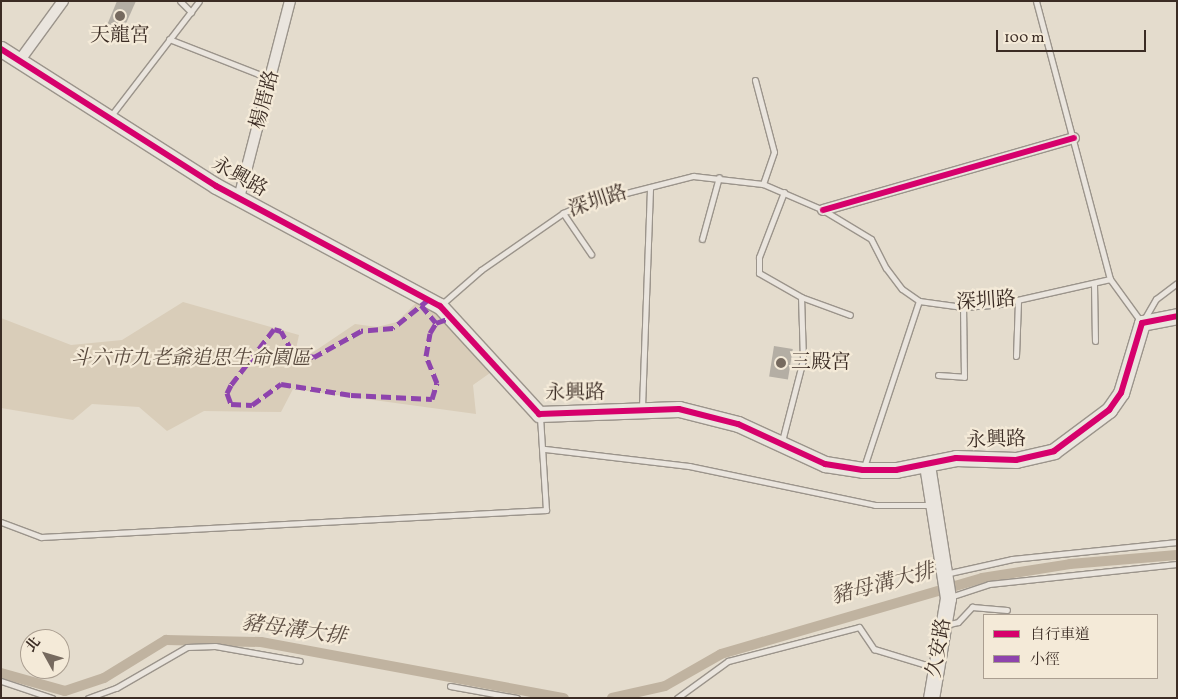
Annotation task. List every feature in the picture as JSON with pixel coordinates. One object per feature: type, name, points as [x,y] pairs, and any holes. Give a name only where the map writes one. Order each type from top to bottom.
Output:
[{"type":"street","points":[[20,60],[63,1]]},
{"type":"street","name":"楊厝路","points":[[238,198],[272,80],[290,1]]},
{"type":"street","name":"永興路","points":[[1,49],[238,198],[440,306],[540,414],[642,407],[680,409],[721,420],[825,464],[863,470],[927,465],[956,458],[1016,460],[1054,451],[1109,410],[1121,393],[1142,323]]},
{"type":"street","points":[[823,210],[1074,138]]},
{"type":"street","points":[[1142,323],[1177,316]]},
{"type":"street","name":"久安路","points":[[927,465],[948,598],[931,698]]},
{"type":"lane","points":[[180,1],[191,12]]},
{"type":"lane","points":[[110,118],[199,1]]},
{"type":"lane","points":[[1036,1],[1110,278],[1142,323],[1156,299],[1177,283]]},
{"type":"lane","points":[[169,38],[272,80]]},
{"type":"lane","points":[[755,80],[774,152],[763,184]]},
{"type":"lane","name":"深圳路","points":[[440,306],[481,270],[563,213],[693,176],[719,176],[763,184],[823,210],[871,239],[902,289],[919,301],[963,307],[1018,301],[1094,284],[1110,278]]},
{"type":"lane","points":[[702,239],[719,176]]},
{"type":"lane","points":[[642,407],[650,187]]},
{"type":"lane","points":[[784,192],[759,257],[759,273],[801,297],[850,315]]},
{"type":"lane","points":[[563,213],[591,254]]},
{"type":"lane","points":[[1094,284],[1095,341]]},
{"type":"lane","points":[[781,444],[803,360],[801,297]]},
{"type":"lane","points":[[863,470],[919,301]]},
{"type":"lane","points":[[1016,356],[1018,301]]},
{"type":"lane","points":[[938,375],[964,377],[963,307]]},
{"type":"lane","points":[[1,522],[41,537],[546,510],[545,449],[540,414]]},
{"type":"lane","points":[[545,449],[689,466],[875,505],[933,505]]},
{"type":"lane","points":[[944,574],[1012,559],[1177,542]]},
{"type":"lane","points":[[948,598],[988,584],[1177,564]]},
{"type":"lane","points":[[944,625],[958,622],[972,607],[1007,610]]},
{"type":"lane","points":[[677,698],[728,661],[858,627],[874,649],[936,668]]},
{"type":"lane","points":[[88,698],[116,688],[187,647],[215,646],[300,661]]},
{"type":"lane","points":[[1,680],[52,698]]},
{"type":"lane","points":[[450,686],[517,698]]},
{"type":"green space","name":"斗六市九老爺追思生命園區","points":[[422,297],[490,373],[473,385],[476,414],[293,389],[281,412],[204,411],[167,431],[139,407],[92,404],[73,420],[1,408],[1,318],[71,345],[122,340],[183,302],[299,335],[296,349],[309,355],[355,324],[377,327],[397,322]]},
{"type":"building","name":"天龍宮","points":[[117,1],[136,1],[120,37],[105,30]]},
{"type":"building","name":"三殿宮","points":[[774,346],[793,349],[788,380],[769,377]]},
{"type":"waterway","name":"豬母溝大排","points":[[612,698],[665,686],[721,654],[982,578],[1070,564],[1177,555]]},
{"type":"waterway","name":"豬母溝大排","points":[[1,673],[65,691],[104,678],[166,640],[261,642],[564,698]]},
{"type":"marked path","points":[[429,299],[393,328],[361,331],[314,357],[292,351],[281,331],[274,329],[231,385],[227,393],[231,404],[252,405],[281,384],[351,395],[432,399],[437,383],[426,356],[430,333],[436,323],[450,318]]},
{"type":"marked path","points":[[421,305],[436,323]]},
{"type":"cycle path","points":[[1,49],[216,186],[440,306],[539,414],[679,409],[738,424],[825,464],[863,470],[896,470],[956,458],[1016,460],[1054,451],[1109,410],[1121,393],[1142,323],[1177,316]]},
{"type":"cycle path","points":[[823,210],[1074,138]]},
{"type":"place","name":"天龍宮","points":[[120,16]]},
{"type":"place","name":"三殿宮","points":[[781,363]]}]
